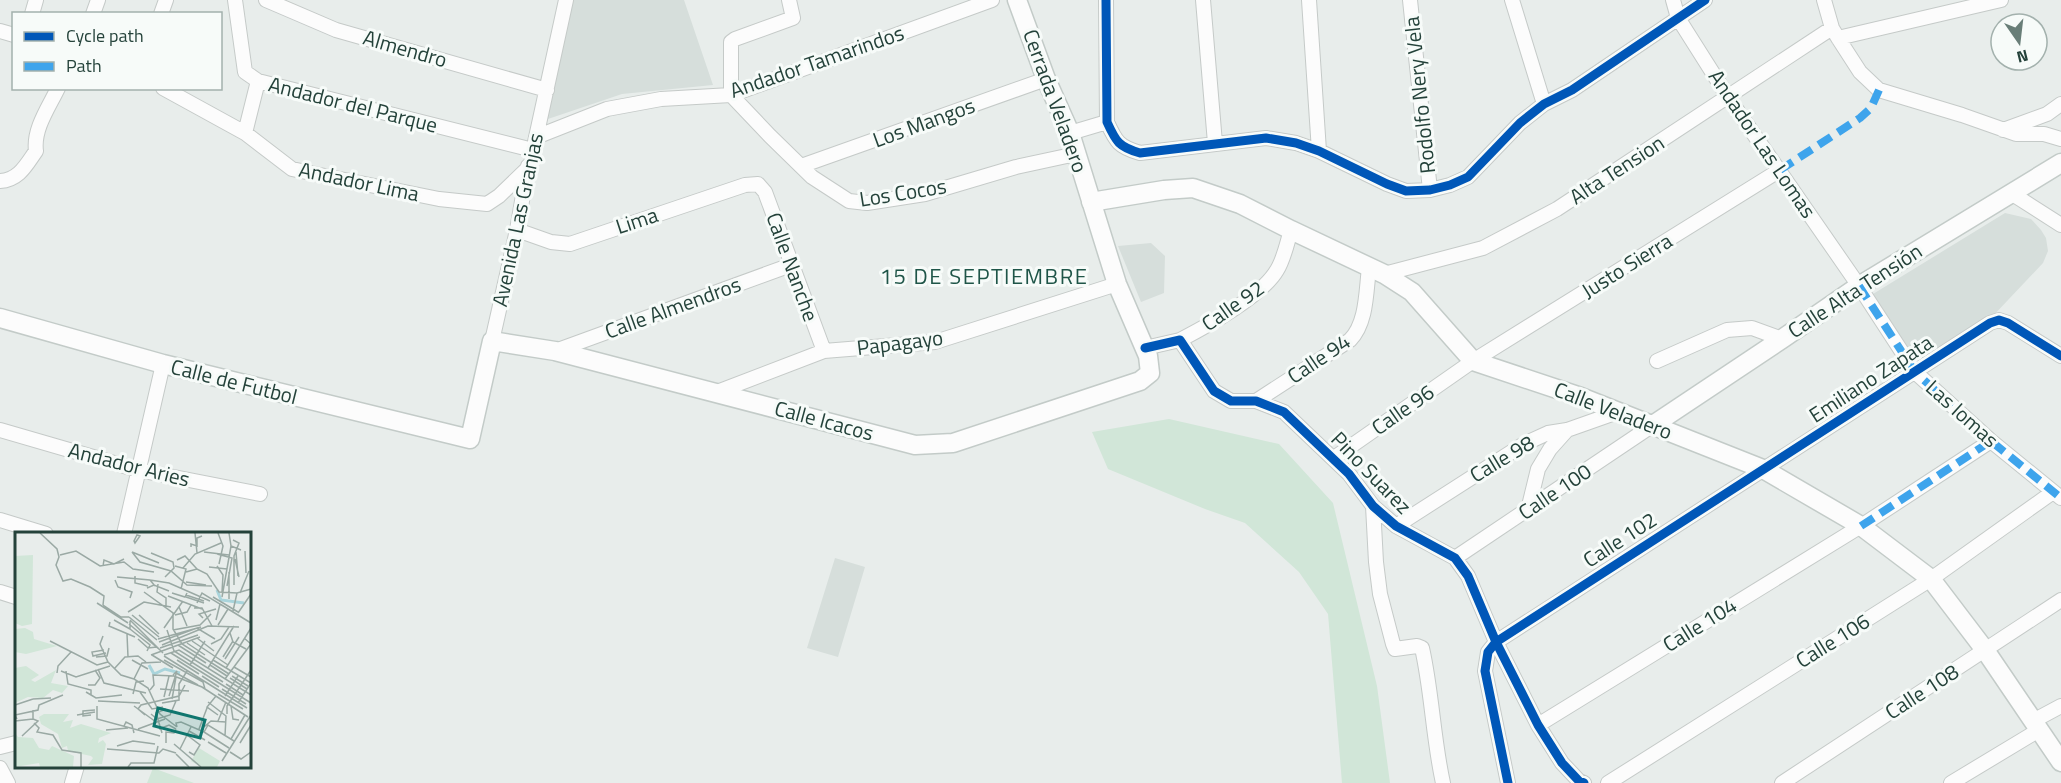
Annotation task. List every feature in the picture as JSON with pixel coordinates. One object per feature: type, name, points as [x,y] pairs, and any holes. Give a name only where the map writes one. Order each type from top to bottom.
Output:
[{"type":"main road","name":"Cerrada Veladero","points":[[1017,0],[1070,134],[1089,194]]},
{"type":"main road","name":"Calle Alta Tensión","points":[[1653,424],[1859,286],[2061,163]]},
{"type":"main road","points":[[1145,348],[1117,284],[1089,194],[1192,188],[1240,204],[1377,271],[1412,292],[1473,361]]},
{"type":"main road","name":"Calle de Futbol","points":[[0,318],[163,364],[470,439]]},
{"type":"main road","name":"Calle Icacos","points":[[492,341],[555,351],[915,445],[953,443],[1140,381],[1150,373],[1145,348]]},
{"type":"main road","name":"Avenida Las Granjas","points":[[470,439],[492,341]]},
{"type":"main road","name":"Calle Veladero","points":[[1473,361],[1581,397],[1763,469],[1861,526],[1931,579],[1985,650],[2061,762]]},
{"type":"street","name":"Andador del Parque","points":[[235,0],[245,72],[258,81],[535,143]]},
{"type":"street","name":"Almendro","points":[[266,0],[336,30],[547,90]]},
{"type":"street","name":"Avenida Las Granjas","points":[[492,341],[517,230],[526,175],[566,0]]},
{"type":"street","points":[[731,95],[731,42],[794,18],[789,0]]},
{"type":"street","name":"Andador Tamarindos","points":[[535,143],[607,109],[661,99],[731,95],[992,0]]},
{"type":"street","points":[[1107,0],[1107,122],[1114,139],[1124,148],[1140,153],[1266,138],[1296,143],[1320,151],[1387,184],[1406,190],[1430,190],[1468,177],[1520,123],[1544,104],[1572,90],[1705,0]]},
{"type":"street","points":[[1203,0],[1215,143]]},
{"type":"street","points":[[1309,0],[1320,151]]},
{"type":"street","name":"Rodolfo Nery Vela","points":[[1410,0],[1430,190]]},
{"type":"street","points":[[1512,0],[1544,104]]},
{"type":"street","name":"Andador Las Lomas","points":[[1673,0],[1678,18],[1728,97],[1859,286]]},
{"type":"street","points":[[1824,0],[1835,33],[1860,72],[1879,90],[2016,134],[2044,134],[2061,139]]},
{"type":"street","points":[[1835,33],[2001,0]]},
{"type":"street","name":"Alta Tension","points":[[1377,271],[1483,248],[1557,209],[1728,97],[1835,33]]},
{"type":"street","name":"Los Mangos","points":[[801,166],[1047,79]]},
{"type":"street","points":[[245,133],[258,81]]},
{"type":"street","points":[[2,178],[20,175],[36,151],[37,132],[57,90]]},
{"type":"street","name":"Andador Lima","points":[[167,90],[245,133],[292,169],[439,199],[475,204],[487,204],[526,175]]},
{"type":"street","name":"Los Cocos","points":[[731,95],[812,177],[849,201],[867,203],[925,194],[1016,167],[1077,157]]},
{"type":"street","points":[[2003,130],[2047,114],[2061,104]]},
{"type":"street","points":[[1070,134],[1107,122]]},
{"type":"street","name":"Justo Sierra","points":[[1473,361],[1780,170]]},
{"type":"street","name":"Lima","points":[[517,230],[551,242],[570,244],[746,185],[758,184]]},
{"type":"street","name":"Calle Nanche","points":[[758,184],[765,192],[824,351]]},
{"type":"street","points":[[2011,193],[2061,225]]},
{"type":"street","name":"Calle 92","points":[[1180,340],[1197,332],[1267,284],[1278,268],[1291,230]]},
{"type":"street","name":"Calle Almendros","points":[[555,351],[791,265]]},
{"type":"street","name":"Calle 94","points":[[1256,401],[1350,340],[1361,322],[1377,271]]},
{"type":"street","name":"Papagayo","points":[[717,392],[824,351],[935,342],[1117,284]]},
{"type":"street","name":"Las lomas","points":[[1859,286],[1915,372],[1991,441],[2057,495]]},
{"type":"street","name":"Emiliano Zapata","points":[[1763,469],[1990,323],[1999,320],[2061,356]]},
{"type":"street","points":[[1657,361],[1727,330],[1752,328],[1782,339]]},
{"type":"street","points":[[1145,348],[1180,340]]},
{"type":"street","name":"Pino Suarez","points":[[1180,340],[1214,391],[1231,401],[1256,401],[1284,412],[1334,458],[1373,506],[1396,526],[1455,558],[1468,576],[1496,642],[1538,725],[1562,763],[1579,781],[1584,783]]},
{"type":"street","name":"Calle 96","points":[[1334,458],[1473,361]]},
{"type":"street","points":[[124,532],[163,364]]},
{"type":"street","name":"Calle 98","points":[[1396,526],[1524,444],[1548,433],[1567,430],[1618,412]]},
{"type":"street","name":"Calle 100","points":[[1455,558],[1653,424]]},
{"type":"street","name":"Andador Aries","points":[[0,430],[138,470],[260,494]]},
{"type":"street","points":[[1528,510],[1538,469],[1550,449],[1567,430]]},
{"type":"street","name":"Calle 104","points":[[1538,725],[1861,526],[1991,441]]},
{"type":"street","name":"Calle 102","points":[[1496,642],[1763,469]]},
{"type":"street","name":"Calle 106","points":[[1608,783],[1931,579],[2057,495]]},
{"type":"street","points":[[1373,506],[1376,562],[1385,614],[1395,649],[1417,646],[1422,648],[1434,719],[1436,752],[1443,783]]},
{"type":"street","points":[[0,520],[39,532]]},
{"type":"street","points":[[0,592],[15,597]]},
{"type":"street","name":"Calle 108","points":[[1782,783],[2061,600]]},
{"type":"street","points":[[1496,642],[1488,652],[1485,671],[1508,783]]},
{"type":"street","points":[[1951,783],[2061,706]]},
{"type":"street","points":[[0,747],[15,743]]},
{"type":"street","points":[[0,768],[8,783]]},
{"type":"street","points":[[72,783],[76,768]]},
{"type":"shaded area","points":[[570,0],[684,0],[713,85],[622,94],[545,120]]},
{"type":"shaded area","points":[[2005,213],[2031,219],[2041,230],[2046,238],[2048,251],[2043,263],[1991,318],[1918,363],[1873,294]]},
{"type":"shaded area","points":[[1151,243],[1165,256],[1164,293],[1141,302],[1118,246]]},
{"type":"shaded area","points":[[835,558],[865,567],[838,657],[807,648]]},
{"type":"green space","points":[[1169,419],[1279,444],[1333,503],[1377,686],[1390,783],[1342,783],[1328,614],[1299,572],[1245,523],[1108,469],[1092,432]]},
{"type":"green space","points":[[153,768],[194,783],[147,783]]},
{"type":"marked path","points":[[1780,170],[1860,118],[1871,108],[1879,90]]},
{"type":"marked path","points":[[1859,286],[1915,372],[1991,441],[2061,498]]},
{"type":"marked path","points":[[1861,526],[1991,441]]},
{"type":"cycle path","points":[[1106,0],[1107,122],[1116,139],[1123,146],[1140,153],[1266,138],[1296,143],[1319,151],[1406,191],[1430,190],[1468,177],[1520,123],[1544,104],[1572,90],[1705,0]]},
{"type":"cycle path","points":[[1508,783],[1485,671],[1488,652],[1496,642],[1990,323],[1999,320],[2008,323],[2061,356]]},
{"type":"cycle path","points":[[1145,348],[1180,340],[1214,391],[1231,401],[1256,401],[1284,412],[1349,474],[1373,506],[1396,526],[1455,558],[1468,576],[1496,642],[1538,725],[1562,763],[1579,781],[1584,783]]},
{"type":"district","name":"15 DE SEPTIEMBRE","points":[[984,276]]}]
